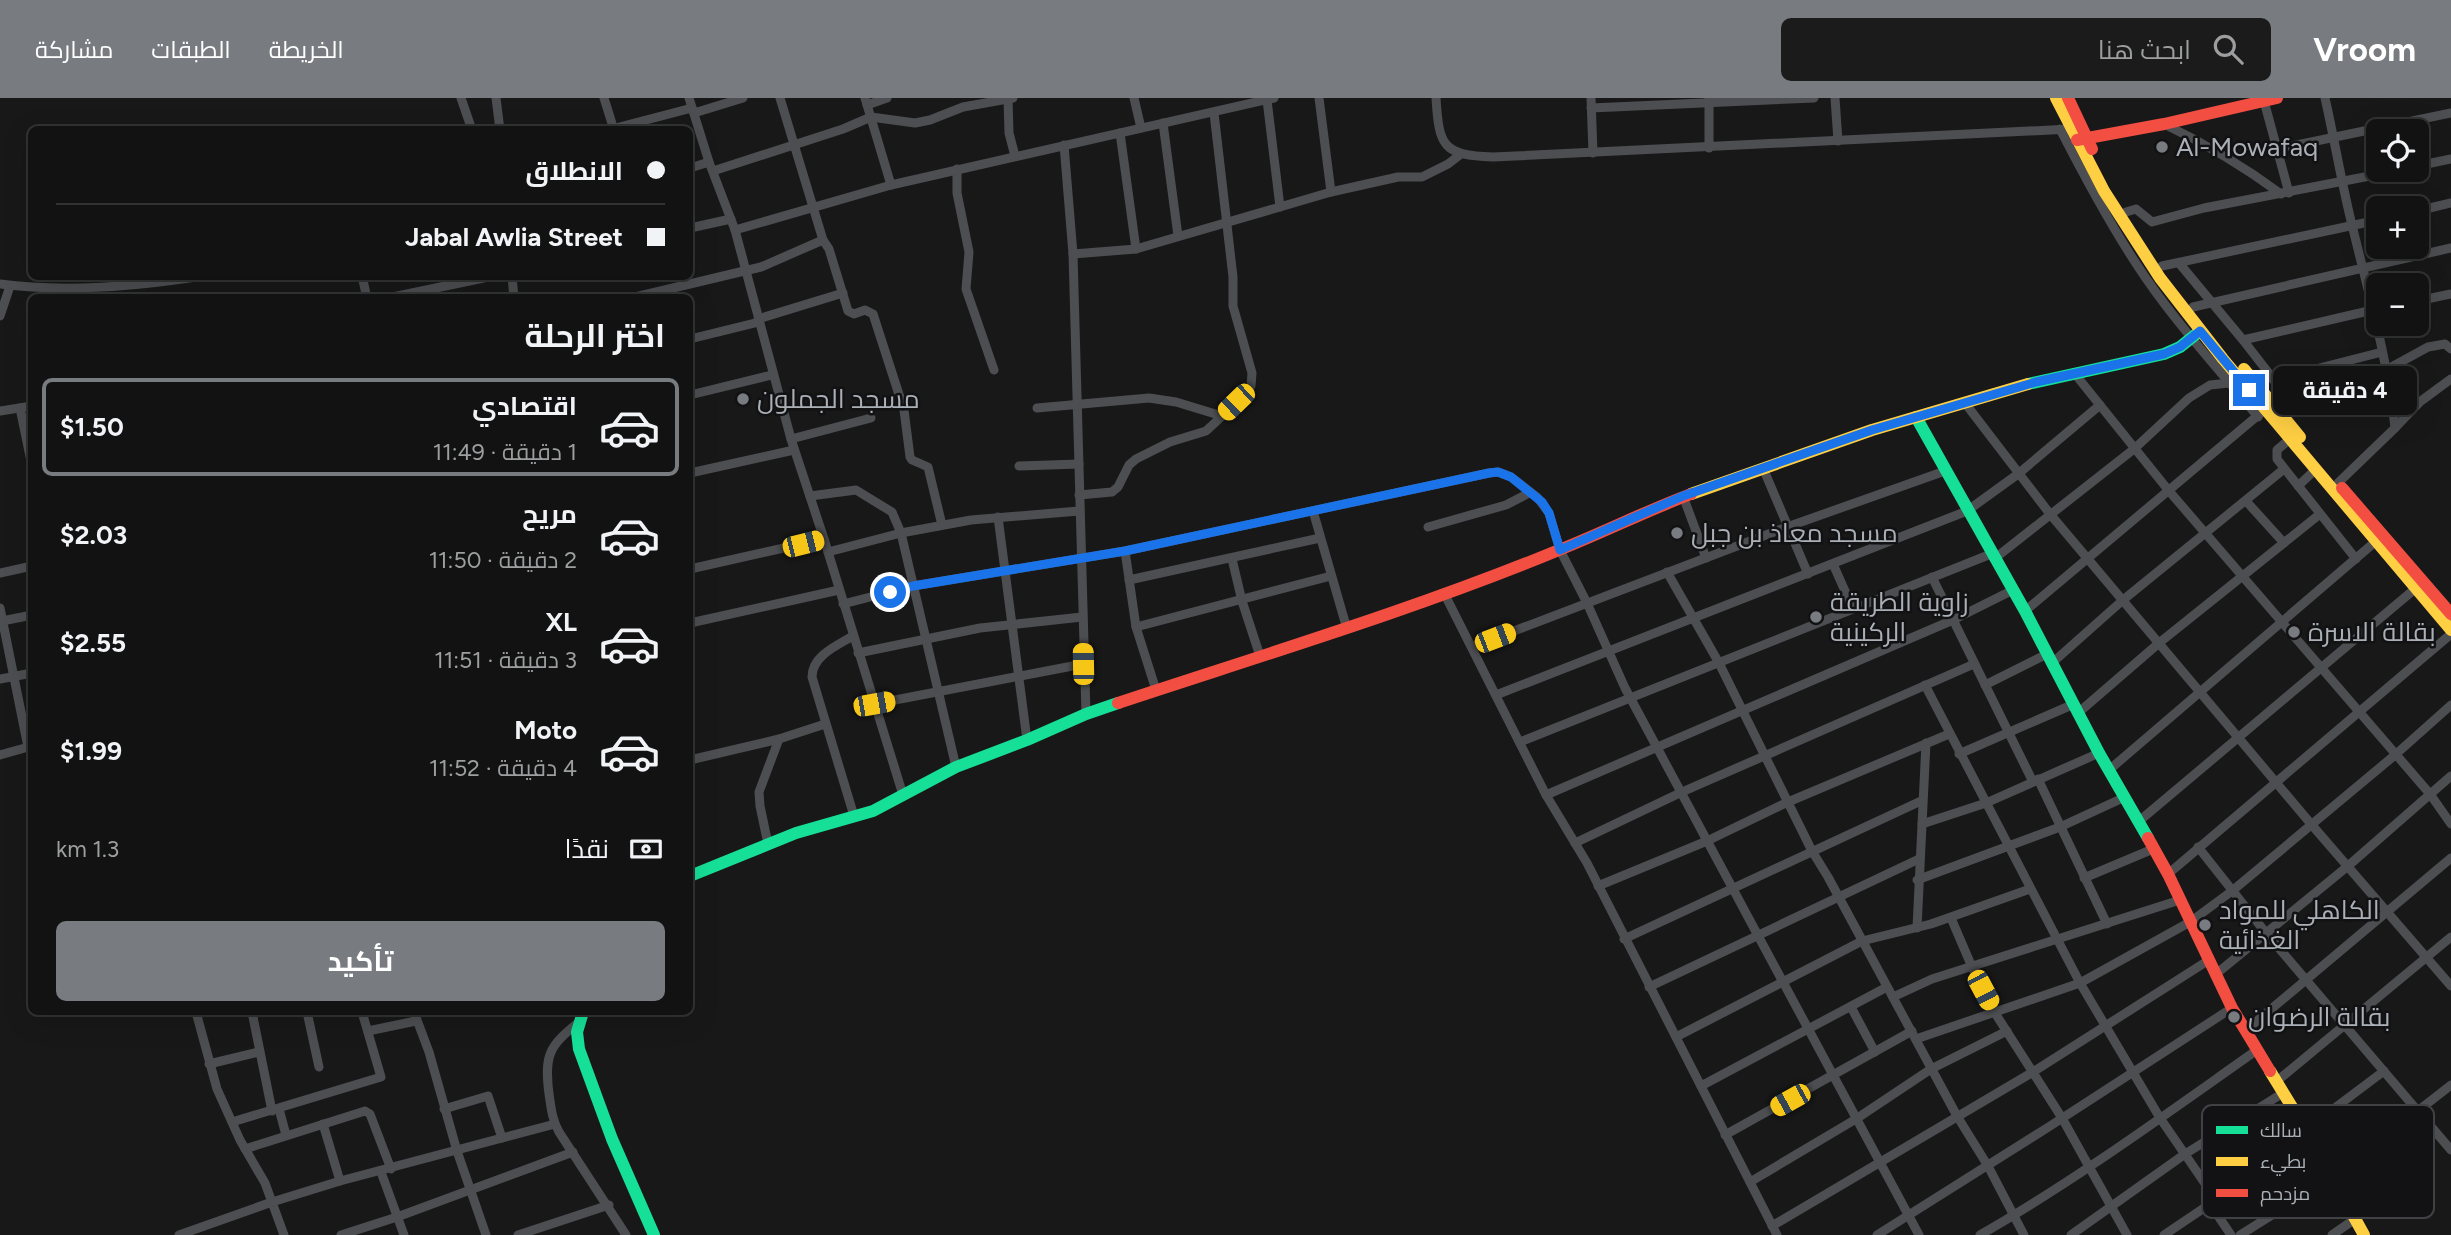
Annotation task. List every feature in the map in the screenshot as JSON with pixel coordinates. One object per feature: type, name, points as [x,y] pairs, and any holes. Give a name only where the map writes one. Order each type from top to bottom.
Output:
[{"type":"street","points":[[461,98],[471,126]]},
{"type":"street","points":[[498,98],[500,126]]},
{"type":"street","points":[[604,98],[611,126]]},
{"type":"street","points":[[689,98],[735,230],[794,450],[903,795]]},
{"type":"street","points":[[626,126],[743,98]]},
{"type":"street","points":[[780,98],[823,240],[829,249],[851,314],[866,310],[873,314],[904,411],[910,457],[928,467],[942,525]]},
{"type":"street","points":[[887,98],[866,101],[891,185]]},
{"type":"street","points":[[693,168],[711,166],[794,144],[871,117],[915,123],[963,107],[1011,98],[1009,133],[1015,156]]},
{"type":"street","points":[[1134,98],[1140,128]]},
{"type":"street","points":[[1227,98],[1230,109]]},
{"type":"street","points":[[1319,98],[1331,192]]},
{"type":"street","points":[[1436,98],[1440,135],[1449,148],[1461,154],[1493,157],[1838,141],[2073,134],[2164,124],[2277,98]]},
{"type":"street","points":[[1593,153],[1591,103],[1814,98]]},
{"type":"street","points":[[1835,98],[1838,141]]},
{"type":"street","points":[[2056,98],[2092,173],[2129,236],[2229,383],[2290,439],[2451,632],[2168,874]]},
{"type":"street","points":[[2068,98],[2073,134],[2092,191],[2138,267],[2261,413]]},
{"type":"street","points":[[2325,98],[2352,226],[2366,277]]},
{"type":"street","points":[[735,230],[891,185],[1271,99],[1280,207]]},
{"type":"street","points":[[1709,100],[1709,148]]},
{"type":"street","points":[[2264,101],[2277,147],[2285,193]]},
{"type":"street","points":[[1079,495],[1112,492],[1118,487],[1129,465],[1136,459],[1170,442],[1201,433],[1247,393],[1251,386],[1252,377],[1233,306],[1233,277],[1214,113]]},
{"type":"street","points":[[2277,147],[2451,113]]},
{"type":"street","points":[[1163,123],[1178,236]]},
{"type":"street","points":[[2164,124],[2209,145],[2285,193]]},
{"type":"street","points":[[1120,133],[1136,249]]},
{"type":"street","points":[[2073,134],[2162,266],[2193,307],[2338,483],[2451,614]]},
{"type":"street","points":[[1064,145],[1073,254],[1086,714]]},
{"type":"street","points":[[1073,254],[1136,249],[1331,192],[1398,177],[1422,177],[1461,154]]},
{"type":"street","points":[[2429,164],[2451,159]]},
{"type":"street","points":[[957,169],[957,193],[969,252],[967,289],[995,370]]},
{"type":"street","points":[[2126,212],[2136,209],[2152,222],[2204,208],[2366,177]]},
{"type":"street","points":[[2429,208],[2451,203]]},
{"type":"street","points":[[693,227],[731,219]]},
{"type":"street","points":[[2162,266],[2366,223]]},
{"type":"street","points":[[648,294],[779,261],[823,240]]},
{"type":"street","points":[[2193,307],[2451,248]]},
{"type":"street","points":[[2179,264],[2295,407],[2305,411],[2389,387]]},
{"type":"street","points":[[0,316],[5,285],[99,288],[177,280]]},
{"type":"street","points":[[407,294],[474,280]]},
{"type":"street","points":[[693,338],[843,293]]},
{"type":"street","points":[[2429,299],[2451,294]]},
{"type":"street","points":[[2243,340],[2366,311]]},
{"type":"street","points":[[693,874],[768,844],[873,811],[956,767],[1086,714],[1347,629],[1560,550],[1683,496],[1916,417],[2075,374],[2164,354],[2180,347],[2196,335]]},
{"type":"street","points":[[2380,336],[2395,428]]},
{"type":"street","points":[[2386,370],[2435,344],[2445,344],[2451,349]]},
{"type":"street","points":[[2273,380],[2382,352]]},
{"type":"street","points":[[2075,374],[2169,491],[2430,794],[2451,824]]},
{"type":"street","points":[[693,394],[772,375]]},
{"type":"street","points":[[2338,483],[2421,401],[2451,379]]},
{"type":"street","points":[[1520,742],[1932,577],[1992,557],[2134,449],[2199,391],[2210,385],[2229,383]]},
{"type":"street","points":[[1037,408],[1149,398],[1162,399],[1222,416]]},
{"type":"street","points":[[1965,403],[2050,514],[2451,986]]},
{"type":"street","points":[[1496,695],[1967,511],[2018,474],[2100,405]]},
{"type":"street","points":[[0,411],[28,407]]},
{"type":"street","points":[[20,408],[28,447]]},
{"type":"street","points":[[2025,611],[2261,413]]},
{"type":"street","points":[[1916,417],[2168,874],[2232,1008],[2291,1105]]},
{"type":"street","points":[[791,439],[871,418]]},
{"type":"street","points":[[2290,439],[2275,454],[2356,559]]},
{"type":"street","points":[[693,472],[794,450]]},
{"type":"street","points":[[1019,466],[1079,464]]},
{"type":"street","points":[[1763,468],[1808,574]]},
{"type":"street","points":[[1985,685],[2049,659],[2284,469]]},
{"type":"street","points":[[2298,486],[2315,470]]},
{"type":"street","points":[[1472,647],[1787,527],[1945,471]]},
{"type":"street","points":[[843,604],[913,586],[1125,551],[1489,473],[1504,474],[1537,497],[1549,513],[1560,550],[1625,688],[1919,1235]]},
{"type":"street","points":[[810,496],[861,491],[892,512],[901,533],[956,767]]},
{"type":"street","points":[[1428,527],[1506,505],[1529,493]]},
{"type":"street","points":[[1683,496],[1706,558]]},
{"type":"street","points":[[2246,501],[2284,543]]},
{"type":"street","points":[[828,552],[942,525],[998,517],[1079,511]]},
{"type":"street","points":[[1313,511],[1347,629]]},
{"type":"street","points":[[1959,754],[2076,709],[2320,513]]},
{"type":"street","points":[[998,517],[1027,740]]},
{"type":"street","points":[[1129,580],[1320,538]]},
{"type":"street","points":[[693,568],[824,539]]},
{"type":"street","points":[[2109,770],[2375,542]]},
{"type":"street","points":[[1125,551],[1136,627],[1156,690]]},
{"type":"street","points":[[1232,559],[1241,601],[1260,656]]},
{"type":"street","points":[[1833,564],[1853,609]]},
{"type":"street","points":[[0,573],[28,567]]},
{"type":"street","points":[[1667,572],[1720,663],[1812,851],[2024,1235]]},
{"type":"street","points":[[1136,627],[1331,576]]},
{"type":"street","points":[[1932,577],[2008,733],[2060,827],[2107,924]]},
{"type":"street","points":[[2138,822],[2416,588]]},
{"type":"street","points":[[693,622],[839,590]]},
{"type":"street","points":[[1546,795],[1953,620],[2013,590]]},
{"type":"street","points":[[1444,593],[1546,795],[1598,886],[1774,1230],[1956,1116],[2106,1027],[2209,960]]},
{"type":"street","points":[[0,608],[28,737]]},
{"type":"street","points":[[2,621],[28,616]]},
{"type":"street","points":[[858,653],[980,628],[1082,617]]},
{"type":"street","points":[[853,636],[815,662],[812,671],[814,689],[855,816]]},
{"type":"street","points":[[874,704],[1083,664]]},
{"type":"street","points":[[1575,843],[1682,792],[1974,664]]},
{"type":"street","points":[[0,678],[28,674]]},
{"type":"street","points":[[1925,685],[2080,984],[2202,1183]]},
{"type":"street","points":[[1725,1135],[1875,1052],[1914,1035],[1995,1013],[2080,984],[2190,922],[2232,891],[2451,705]]},
{"type":"street","points":[[693,759],[779,739],[825,724]]},
{"type":"street","points":[[1598,886],[1950,734]]},
{"type":"street","points":[[768,844],[759,792],[779,739]]},
{"type":"street","points":[[1917,928],[1917,880],[1926,743]]},
{"type":"street","points":[[0,755],[28,747]]},
{"type":"street","points":[[1922,824],[1986,803],[2099,753]]},
{"type":"street","points":[[2216,975],[2348,866],[2451,776]]},
{"type":"street","points":[[1917,880],[2060,827],[2125,797]]},
{"type":"street","points":[[1624,939],[1921,801]]},
{"type":"street","points":[[2198,847],[2344,1027],[2414,1105]]},
{"type":"street","points":[[2084,878],[2153,849]]},
{"type":"street","points":[[2245,1031],[2451,858]]},
{"type":"street","points":[[1649,987],[1919,859]]},
{"type":"street","points":[[1675,1037],[1862,941],[1951,918],[2030,889]]},
{"type":"street","points":[[1893,997],[1932,979],[2180,900]]},
{"type":"street","points":[[1951,918],[1995,1013],[2062,1118],[2127,1235]]},
{"type":"street","points":[[2254,1105],[2280,1087],[2344,1027],[2451,937]]},
{"type":"street","points":[[1701,1086],[1887,987]]},
{"type":"street","points":[[1851,1007],[1875,1052]]},
{"type":"street","points":[[1877,1235],[2232,1008]]},
{"type":"street","points":[[197,1015],[209,1064],[232,1122],[265,1183],[284,1235]]},
{"type":"street","points":[[252,1015],[258,1052],[286,1135]]},
{"type":"street","points":[[308,1015],[319,1066]]},
{"type":"street","points":[[232,1122],[381,1077],[363,1015]]},
{"type":"street","points":[[368,1031],[415,1016],[429,1052],[457,1151],[486,1235]]},
{"type":"street","points":[[581,1017],[557,1040],[548,1055],[547,1075],[555,1124],[626,1235]]},
{"type":"street","points":[[581,1017],[577,1038],[599,1107],[654,1235]]},
{"type":"street","points":[[1750,1182],[1856,1119],[1931,1069],[2007,1031]]},
{"type":"street","points":[[1980,1235],[2089,1167],[2257,1050]]},
{"type":"street","points":[[209,1064],[258,1052]]},
{"type":"street","points":[[2339,1105],[2384,1071]]},
{"type":"street","points":[[2426,1105],[2451,1085]]},
{"type":"street","points":[[444,1109],[488,1096],[502,1138]]},
{"type":"street","points":[[245,1149],[368,1111],[404,1235]]},
{"type":"street","points":[[323,1124],[340,1181]]},
{"type":"street","points":[[179,1235],[340,1181],[555,1124]]},
{"type":"street","points":[[2434,1129],[2451,1150]]},
{"type":"street","points":[[2071,1235],[2202,1142]]},
{"type":"street","points":[[341,1235],[573,1152]]},
{"type":"street","points":[[518,1235],[608,1205]]},
{"type":"street","points":[[2164,1235],[2202,1209]]},
{"type":"street","points":[[2222,1218],[2231,1235]]},
{"type":"street","points":[[2241,1235],[2268,1218]]},
{"type":"street","points":[[2332,1235],[2355,1219],[2364,1235]]},
{"type":"traffic: fast","points":[[2028,384],[2164,354],[2180,347],[2200,331]]},
{"type":"traffic: fast","points":[[1916,417],[2148,838]]},
{"type":"traffic: fast","points":[[693,875],[796,833],[873,811],[956,767],[1118,703]]},
{"type":"traffic: fast","points":[[582,1015],[577,1032],[579,1049],[612,1139],[654,1235]]},
{"type":"traffic: slow","points":[[2056,98],[2104,191],[2160,278],[2223,359],[2451,630]]},
{"type":"traffic: slow","points":[[2244,369],[2300,437]]},
{"type":"traffic: slow","points":[[1691,494],[1872,430],[2028,384]]},
{"type":"traffic: slow","points":[[2270,1071],[2291,1105]]},
{"type":"traffic: slow","points":[[2355,1218],[2364,1235]]},
{"type":"traffic: jam","points":[[2068,98],[2092,149]]},
{"type":"traffic: jam","points":[[2077,140],[2164,124],[2277,98]]},
{"type":"traffic: jam","points":[[2342,488],[2451,614]]},
{"type":"traffic: jam","points":[[1118,703],[1451,592],[1691,494]]},
{"type":"traffic: jam","points":[[2148,838],[2232,1008],[2270,1071]]},
{"type":"place","name":"Al-Mowafaq","points":[[2162,147]]},
{"type":"place","name":"مسجد الجملون","points":[[743,399]]},
{"type":"place","name":"مسجد معاذ بن جبل","points":[[1677,533]]},
{"type":"place","name":"زاوية الطريقة الركينية","points":[[1816,617]]},
{"type":"place","name":"بقالة الاسرة","points":[[2294,632]]},
{"type":"place","name":"الكاهلي للمواد الغذائية","points":[[2205,925]]},
{"type":"place","name":"بقالة الرضوان","points":[[2234,1017]]},
{"type":"route","points":[[890,592],[1125,551],[1498,472],[1511,477],[1542,502],[1549,513],[1560,550],[1683,496],[1872,430],[2036,382],[2164,354],[2180,347],[2200,331],[2249,390]]}]
